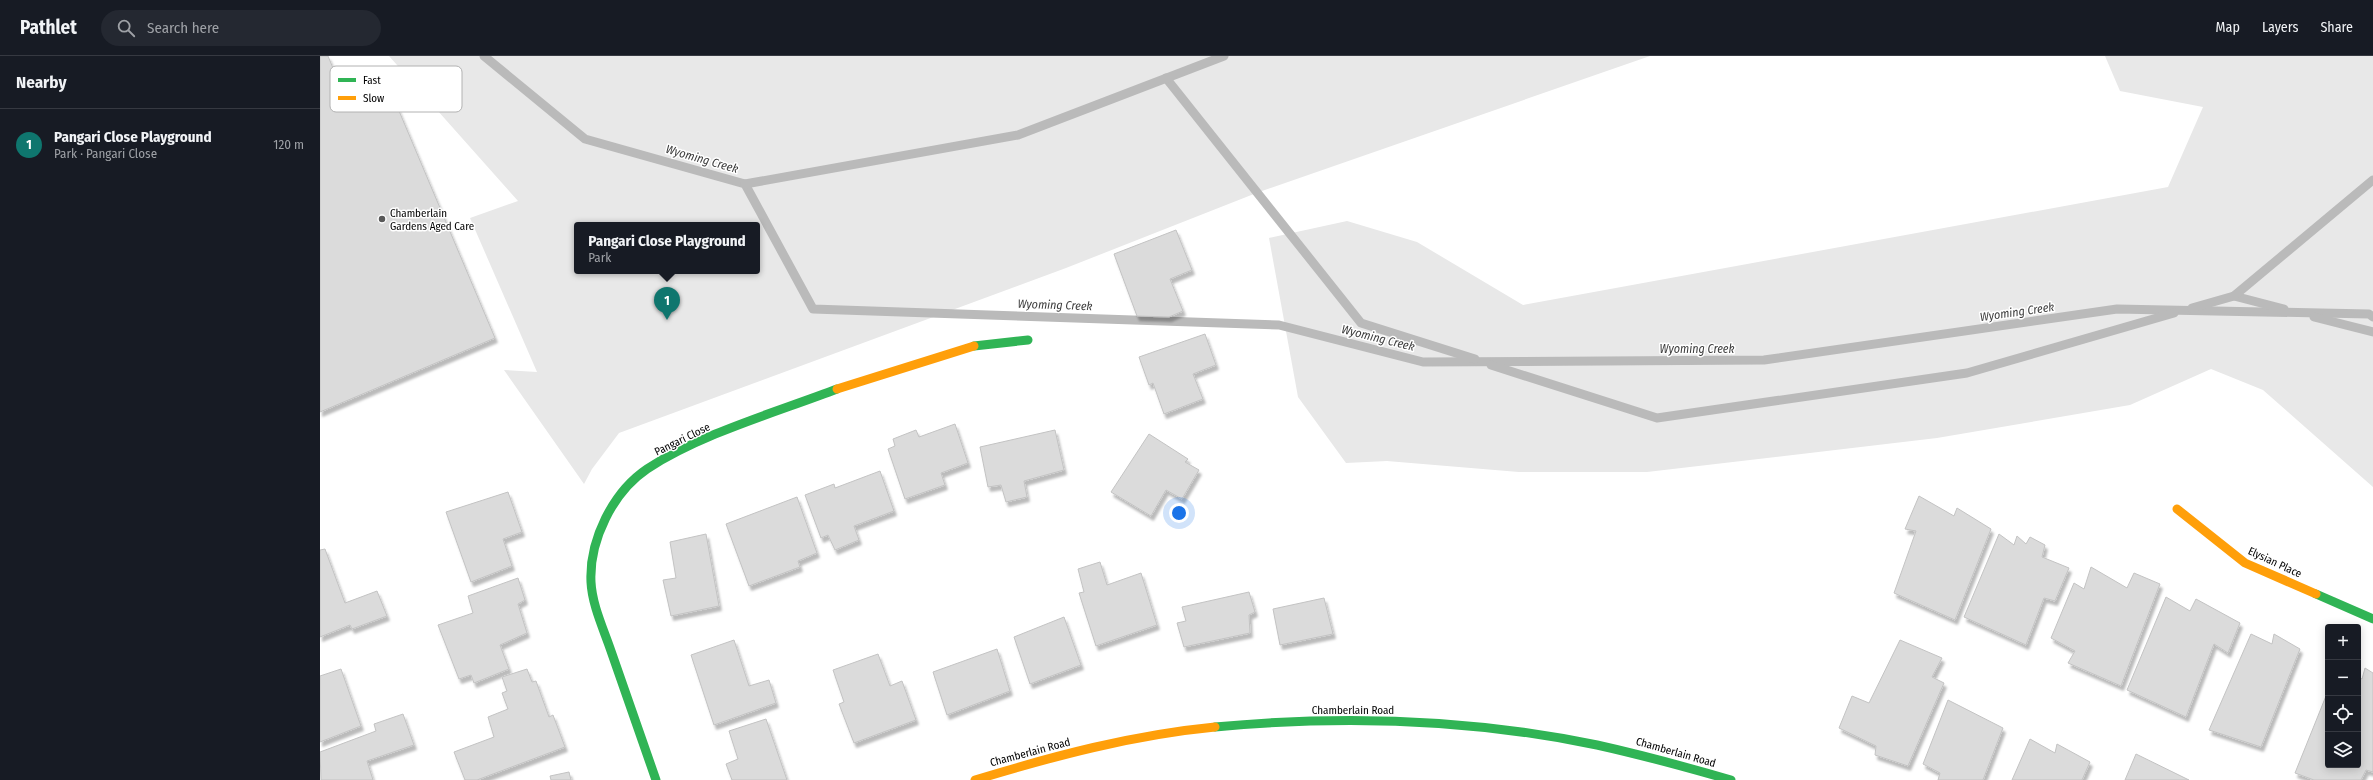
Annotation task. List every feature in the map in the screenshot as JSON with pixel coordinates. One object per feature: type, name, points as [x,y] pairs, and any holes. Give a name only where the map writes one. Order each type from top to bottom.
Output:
[{"type":"street","name":"Pangari Close","points":[[656,780],[598,616],[591,582],[594,551],[605,520],[622,493],[646,470],[671,455],[700,441],[854,383],[972,346],[1028,340]]},
{"type":"street","name":"Elysian Place","points":[[2177,509],[2245,563],[2373,619]]},
{"type":"street","name":"Chamberlain Road","points":[[976,780],[1092,748],[1177,731],[1271,723],[1354,721],[1450,723],[1549,736],[1632,752],[1730,780]]},
{"type":"shaded area","points":[[389,56],[1650,56],[1259,192],[1066,268],[619,433],[592,469],[584,484],[504,370],[537,372],[470,218],[518,201],[439,112],[462,112],[462,66],[398,66]]},
{"type":"shaded area","points":[[2105,56],[2373,56],[2373,487],[2263,390],[2211,369],[2130,405],[1937,438],[1647,472],[1519,472],[1387,461],[1346,463],[1298,397],[1269,238],[1347,221],[1417,242],[1523,305],[2168,187],[2203,107],[2120,91]]},
{"type":"building","name":"Chamberlain Gardens Aged Care","points":[[320,56],[328,56],[332,66],[330,66],[330,112],[399,112],[495,338],[320,412]]},
{"type":"building","points":[[1176,230],[1192,270],[1170,279],[1183,311],[1169,317],[1137,316],[1114,254]]},
{"type":"building","points":[[1205,334],[1216,365],[1193,374],[1203,399],[1164,414],[1153,383],[1149,385],[1139,357]]},
{"type":"building","points":[[955,424],[968,463],[941,473],[945,485],[905,499],[888,449],[895,446],[893,439],[916,430],[919,437]]},
{"type":"building","points":[[1055,430],[1064,470],[1024,481],[1027,497],[1006,502],[1001,485],[988,487],[980,447]]},
{"type":"building","points":[[1149,434],[1188,459],[1185,462],[1199,470],[1182,499],[1166,490],[1151,516],[1111,492]]},
{"type":"building","points":[[880,471],[894,511],[854,526],[859,540],[835,550],[828,535],[821,538],[805,495],[834,484],[835,488]]},
{"type":"building","points":[[508,492],[522,532],[503,539],[512,566],[471,582],[446,512]]},
{"type":"building","points":[[1919,496],[1954,516],[1957,508],[1991,529],[1955,620],[1894,593],[1916,531],[1905,529]]},
{"type":"building","points":[[797,497],[817,553],[798,561],[800,567],[749,586],[726,524]]},
{"type":"building","points":[[706,534],[719,606],[671,616],[663,580],[676,578],[670,542]]},
{"type":"building","points":[[1999,534],[2014,545],[2017,536],[2026,544],[2030,537],[2045,545],[2042,557],[2069,568],[2055,601],[2044,598],[2026,645],[1964,617]]},
{"type":"building","points":[[325,549],[345,603],[377,591],[387,616],[352,629],[350,625],[320,637],[320,550]]},
{"type":"building","points":[[1100,562],[1107,585],[1141,573],[1157,625],[1096,646],[1079,593],[1084,592],[1078,569]]},
{"type":"building","points":[[2091,567],[2127,588],[2134,573],[2160,584],[2121,686],[2068,663],[2075,651],[2051,638],[2074,583],[2084,589]]},
{"type":"building","points":[[518,578],[525,600],[518,604],[527,633],[500,645],[509,669],[474,683],[471,675],[459,679],[438,625],[473,613],[468,596]]},
{"type":"building","points":[[1249,592],[1255,612],[1249,615],[1250,633],[1184,647],[1177,623],[1186,621],[1182,607]]},
{"type":"building","points":[[2166,597],[2190,611],[2196,599],[2240,623],[2228,653],[2214,644],[2186,717],[2127,690]]},
{"type":"building","points":[[1324,598],[1333,634],[1280,645],[1273,609]]},
{"type":"building","points":[[1064,617],[1081,665],[1030,684],[1014,637]]},
{"type":"building","points":[[2251,634],[2272,644],[2274,634],[2300,649],[2261,747],[2209,730]]},
{"type":"building","points":[[734,640],[749,686],[769,680],[776,703],[714,725],[691,655]]},
{"type":"building","points":[[1900,640],[1942,658],[1932,677],[1944,683],[1908,766],[1875,755],[1876,746],[1839,728],[1852,696],[1869,703]]},
{"type":"building","points":[[997,649],[1010,691],[947,715],[933,672]]},
{"type":"building","points":[[878,654],[890,686],[902,681],[916,720],[854,743],[839,704],[844,702],[833,670]]},
{"type":"building","points":[[2365,668],[2373,673],[2373,772],[2366,770],[2361,780],[2314,780],[2295,773],[2325,698],[2325,768],[2361,768],[2361,678],[2362,679]]},
{"type":"building","points":[[341,669],[361,726],[320,742],[320,676]]},
{"type":"building","points":[[527,669],[532,682],[536,681],[549,717],[553,715],[565,747],[477,780],[465,780],[454,752],[494,737],[488,717],[508,709],[502,693],[507,691],[502,677]]},
{"type":"building","points":[[1948,700],[2003,728],[1983,780],[1938,780],[1940,773],[1923,764]]},
{"type":"building","points":[[403,714],[414,745],[367,761],[373,780],[321,780],[320,752],[376,731],[374,724]]},
{"type":"building","points":[[766,719],[787,780],[732,780],[726,764],[738,759],[729,731]]},
{"type":"building","points":[[2030,739],[2055,753],[2057,744],[2090,762],[2082,780],[2012,780]]},
{"type":"building","points":[[2136,754],[2189,780],[2125,780]]},
{"type":"building","points":[[569,772],[571,780],[551,780],[550,776]]},
{"type":"waterway","name":"Wyoming Creek","points":[[484,56],[585,139],[745,184],[813,309],[1279,325],[1423,362],[1764,360],[2117,309],[2369,314],[2373,317]]},
{"type":"waterway","points":[[745,184],[1018,135],[1224,56]]},
{"type":"waterway","points":[[1166,78],[1361,323],[1475,359]]},
{"type":"waterway","points":[[2192,308],[2234,296],[2373,180]]},
{"type":"waterway","points":[[2234,296],[2284,309]]},
{"type":"waterway","points":[[1491,365],[1657,418],[1967,373],[2174,313]]},
{"type":"waterway","points":[[2314,317],[2373,332]]},
{"type":"traffic: fast","points":[[974,346],[1028,340]]},
{"type":"traffic: fast","points":[[656,780],[599,617],[592,591],[591,566],[594,550],[606,518],[624,490],[647,469],[668,456],[739,424],[837,389]]},
{"type":"traffic: fast","points":[[2316,594],[2373,619]]},
{"type":"traffic: fast","points":[[1215,727],[1310,721],[1406,722],[1454,725],[1550,736],[1597,745],[1664,761],[1731,780]]},
{"type":"traffic: slow","points":[[837,389],[974,346]]},
{"type":"traffic: slow","points":[[2177,509],[2245,563],[2316,594]]},
{"type":"traffic: slow","points":[[975,780],[1064,755],[1123,741],[1154,735],[1215,727]]},
{"type":"place","name":"Chamberlain Gardens Aged Care","points":[[382,219]]},
{"type":"place","name":"Pangari Close Playground","points":[[667,320]]}]
